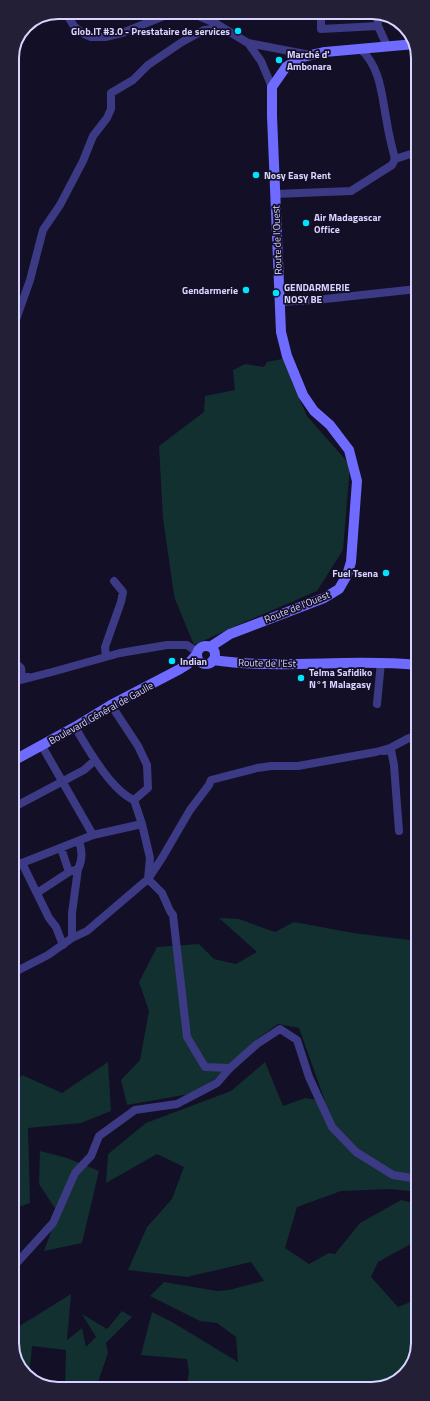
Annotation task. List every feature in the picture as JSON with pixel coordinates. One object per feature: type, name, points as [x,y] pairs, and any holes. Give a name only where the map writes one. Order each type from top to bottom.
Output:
[{"type":"main road","points":[[272,88],[286,67],[302,57],[409,44]]},
{"type":"main road","name":"Route de l'Ouest","points":[[213,653],[222,639],[230,634],[324,598],[339,589],[348,575],[351,562],[357,481],[354,466],[346,445],[330,425],[314,411],[303,395],[287,356],[281,332],[272,88]]},
{"type":"main road","points":[[202,647],[213,653],[208,664],[203,664],[197,659],[196,654],[202,647]]},
{"type":"main road","name":"Route de l'Est","points":[[213,653],[252,664],[381,662],[411,664]]},
{"type":"main road","name":"Boulevard Général de Gaulle","points":[[19,758],[111,705],[188,664],[196,654]]},
{"type":"main road","name":"Boulevard Général de Gaulle","points":[[188,664],[203,664]]},
{"type":"street","points":[[70,19],[74,26],[84,34],[91,37],[105,37],[122,33],[157,19]]},
{"type":"street","points":[[205,19],[248,43],[310,55]]},
{"type":"street","points":[[217,19],[218,25]]},
{"type":"street","points":[[321,19],[321,29],[378,26]]},
{"type":"street","points":[[378,20],[378,26],[387,46]]},
{"type":"street","points":[[19,311],[30,280],[43,230],[60,205],[83,161],[93,136],[107,118],[111,109],[111,93],[133,80],[148,65],[182,42],[204,30],[218,25]]},
{"type":"street","points":[[248,43],[261,61],[272,88]]},
{"type":"street","points":[[360,49],[374,66],[376,72],[380,85],[389,136],[396,159]]},
{"type":"street","points":[[275,194],[351,191],[392,165],[396,159],[411,154]]},
{"type":"street","points":[[279,302],[316,300],[411,290]]},
{"type":"street","points":[[106,656],[105,647],[121,602],[123,592],[114,581]]},
{"type":"street","points":[[19,680],[106,656],[167,645],[187,645],[196,654]]},
{"type":"street","points":[[377,704],[381,662]]},
{"type":"street","points":[[19,666],[21,668],[22,678],[36,676]]},
{"type":"street","points":[[111,705],[138,746],[147,765],[148,788],[134,800]]},
{"type":"street","points":[[75,727],[95,760],[105,773],[127,797],[134,800],[142,824],[150,858],[148,879]]},
{"type":"street","points":[[376,752],[390,748],[411,737]]},
{"type":"street","points":[[42,746],[94,835]]},
{"type":"street","points":[[19,971],[42,959],[72,938],[99,922],[148,879],[190,810],[209,785],[211,780],[258,768],[271,766],[298,766],[391,750],[394,765],[399,831]]},
{"type":"street","points":[[19,804],[84,770],[95,760]]},
{"type":"street","points":[[19,865],[94,835],[142,824]]},
{"type":"street","points":[[72,938],[72,914],[78,869],[81,863],[82,853],[79,841]]},
{"type":"street","points":[[61,848],[69,872]]},
{"type":"street","points":[[19,862],[22,863],[49,918],[56,927],[63,945]]},
{"type":"street","points":[[37,893],[69,872],[78,869]]},
{"type":"street","points":[[148,879],[162,893],[173,915],[187,1037],[205,1067],[230,1068]]},
{"type":"street","points":[[19,1260],[53,1223],[75,1173],[91,1156],[99,1136],[135,1110],[177,1104],[217,1083],[230,1068],[257,1044],[280,1029],[297,1040],[309,1077],[332,1127],[356,1152],[393,1175],[411,1178]]},
{"type":"green space","points":[[287,358],[292,382],[307,416],[350,465],[343,550],[317,591],[194,645],[175,599],[173,588],[163,518],[159,446],[204,412],[205,396],[235,390],[233,370],[245,364],[264,367],[267,362]]},
{"type":"green space","points":[[219,918],[239,919],[275,932],[294,922],[353,933],[411,940],[411,1191],[391,1189],[341,1191],[297,1207],[285,1248],[309,1264],[329,1253],[335,1254],[360,1223],[401,1200],[411,1202],[411,1245],[378,1262],[371,1277],[398,1307],[411,1302],[411,1343],[409,1355],[400,1371],[382,1381],[187,1382],[189,1373],[187,1359],[141,1355],[152,1312],[172,1322],[238,1362],[236,1337],[217,1323],[200,1321],[150,1296],[164,1282],[217,1291],[229,1290],[264,1281],[251,1262],[187,1277],[128,1270],[147,1227],[172,1199],[184,1167],[157,1154],[106,1183],[108,1154],[146,1123],[231,1091],[265,1062],[283,1106],[305,1098],[325,1101],[299,1028],[278,1024],[257,1039],[201,1092],[127,1105],[121,1080],[140,1060],[149,1011],[139,982],[157,947],[199,944],[214,959],[236,964],[257,952]]},
{"type":"green space","points":[[108,1062],[111,1111],[81,1123],[28,1128],[30,1203],[19,1207],[19,1078],[22,1075],[62,1093]]},
{"type":"green space","points":[[40,1151],[67,1158],[99,1171],[82,1243],[44,1251],[58,1213],[39,1184]]},
{"type":"green space","points":[[71,1294],[67,1340],[82,1328],[86,1347],[96,1337],[82,1314],[107,1329],[122,1311],[132,1317],[106,1343],[108,1353],[98,1382],[65,1382],[66,1350],[32,1346],[30,1370],[20,1353],[19,1326]]},
{"type":"place","name":"Glob.IT #3.0 - Prestataire de services","points":[[238,31]]},
{"type":"place","name":"Marché d' Ambonara","points":[[279,60]]},
{"type":"place","name":"Nosy Easy Rent","points":[[256,175]]},
{"type":"place","name":"Air Madagascar Office","points":[[306,223]]},
{"type":"place","name":"Gendarmerie","points":[[246,290]]},
{"type":"place","name":"GENDARMERIE NOSY BE","points":[[276,293]]},
{"type":"place","name":"Fuel Tsena","points":[[386,573]]},
{"type":"place","name":"Indian","points":[[172,661]]},
{"type":"place","name":"Telma Safidiko N°1 Malagasy","points":[[301,678]]}]
